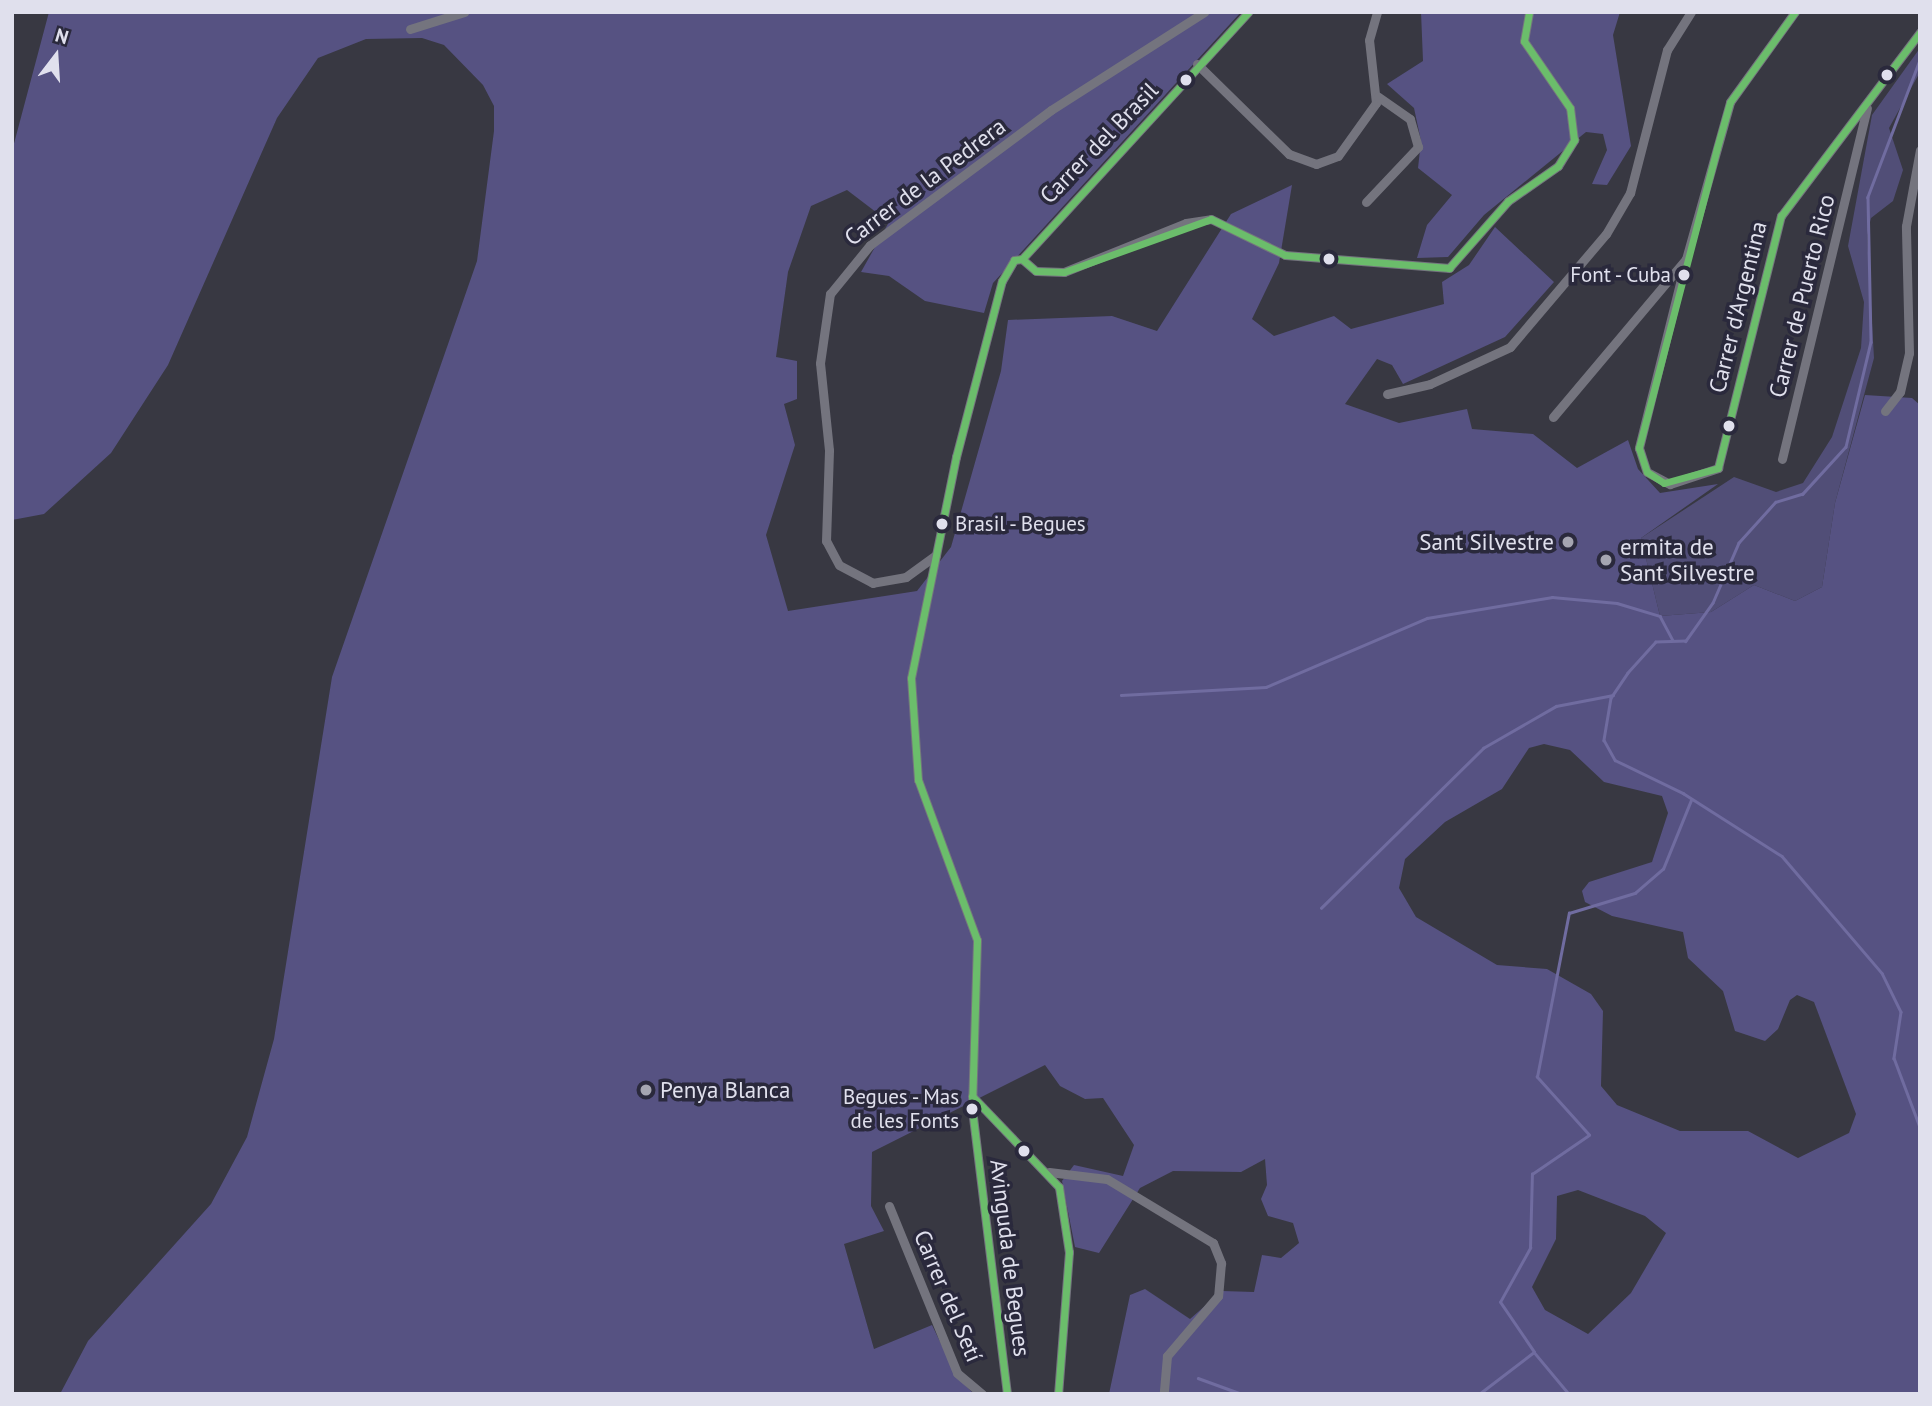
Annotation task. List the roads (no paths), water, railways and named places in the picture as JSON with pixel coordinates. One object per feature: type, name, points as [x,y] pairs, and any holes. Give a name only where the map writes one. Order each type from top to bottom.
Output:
[{"type":"street","points":[[410,29],[464,12]]},
{"type":"street","name":"Carrer de la Pedrera","points":[[937,554],[923,570],[873,583],[838,565],[826,541],[821,331],[830,294],[843,270],[879,238],[1051,110],[1204,12]]},
{"type":"street","name":"Carrer del Brasil","points":[[937,554],[991,309],[1014,268],[1014,260],[1023,263],[1197,64],[1248,12]]},
{"type":"street","points":[[1197,64],[1289,154],[1307,163],[1338,156],[1378,97],[1369,40],[1377,12]]},
{"type":"street","points":[[1023,263],[1064,272],[1200,219],[1219,220],[1296,257],[1449,268],[1508,201],[1559,166],[1574,140],[1570,108],[1524,41],[1529,12]]},
{"type":"street","points":[[1388,394],[1430,384],[1510,347],[1606,234],[1630,193],[1667,50],[1691,12]]},
{"type":"street","points":[[1553,417],[1686,259],[1730,102],[1795,12]]},
{"type":"street","name":"Carrer d'Argentina","points":[[1686,259],[1639,454],[1647,472],[1664,483],[1718,468],[1781,216],[1869,103],[1920,32]]},
{"type":"street","points":[[1366,202],[1418,147],[1410,119],[1378,97]]},
{"type":"street","name":"Carrer de Puerto Rico","points":[[1782,459],[1869,103]]},
{"type":"street","points":[[1849,128],[1859,142]]},
{"type":"street","points":[[1885,411],[1900,392],[1909,353],[1906,226],[1920,150]]},
{"type":"street","points":[[1909,353],[1920,359]]},
{"type":"street","name":"Avinguda de Begues","points":[[937,554],[909,706],[918,780],[975,922],[972,1096],[1007,1394]]},
{"type":"street","points":[[972,1096],[1049,1172],[1059,1187],[1069,1252],[1058,1394]]},
{"type":"street","points":[[1049,1172],[1107,1179],[1213,1242],[1220,1263],[1218,1296],[1167,1356],[1164,1394]]},
{"type":"street","name":"Carrer del Setí","points":[[889,1206],[957,1373],[982,1394]]},
{"type":"waterway","points":[[1920,60],[1868,197],[1871,342],[1846,447],[1803,494],[1776,502],[1739,543],[1713,603],[1686,641],[1656,642],[1628,673],[1611,698],[1604,740],[1615,760],[1683,793],[1782,856],[1882,973],[1901,1012],[1894,1058],[1920,1127]]},
{"type":"waterway","points":[[1121,695],[1266,687],[1427,618],[1552,597],[1617,603],[1660,616],[1673,640]]},
{"type":"waterway","points":[[1321,908],[1483,748],[1556,706],[1613,695]]},
{"type":"waterway","points":[[1479,1394],[1534,1352],[1500,1302],[1530,1248],[1532,1174],[1589,1135],[1537,1077],[1569,913],[1635,893],[1663,869],[1691,800]]},
{"type":"waterway","points":[[1534,1352],[1569,1394]]},
{"type":"waterway","points":[[1198,1378],[1242,1394]]},
{"type":"place","name":"Font - Cuba","points":[[1684,275]]},
{"type":"place","name":"Brasil - Begues","points":[[942,524]]},
{"type":"place","name":"Sant Silvestre","points":[[1568,542]]},
{"type":"place","name":"ermita de Sant Silvestre","points":[[1606,560]]},
{"type":"place","name":"Penya Blanca","points":[[646,1090]]},
{"type":"place","name":"Begues - Mas de les Fonts","points":[[972,1109]]}]
